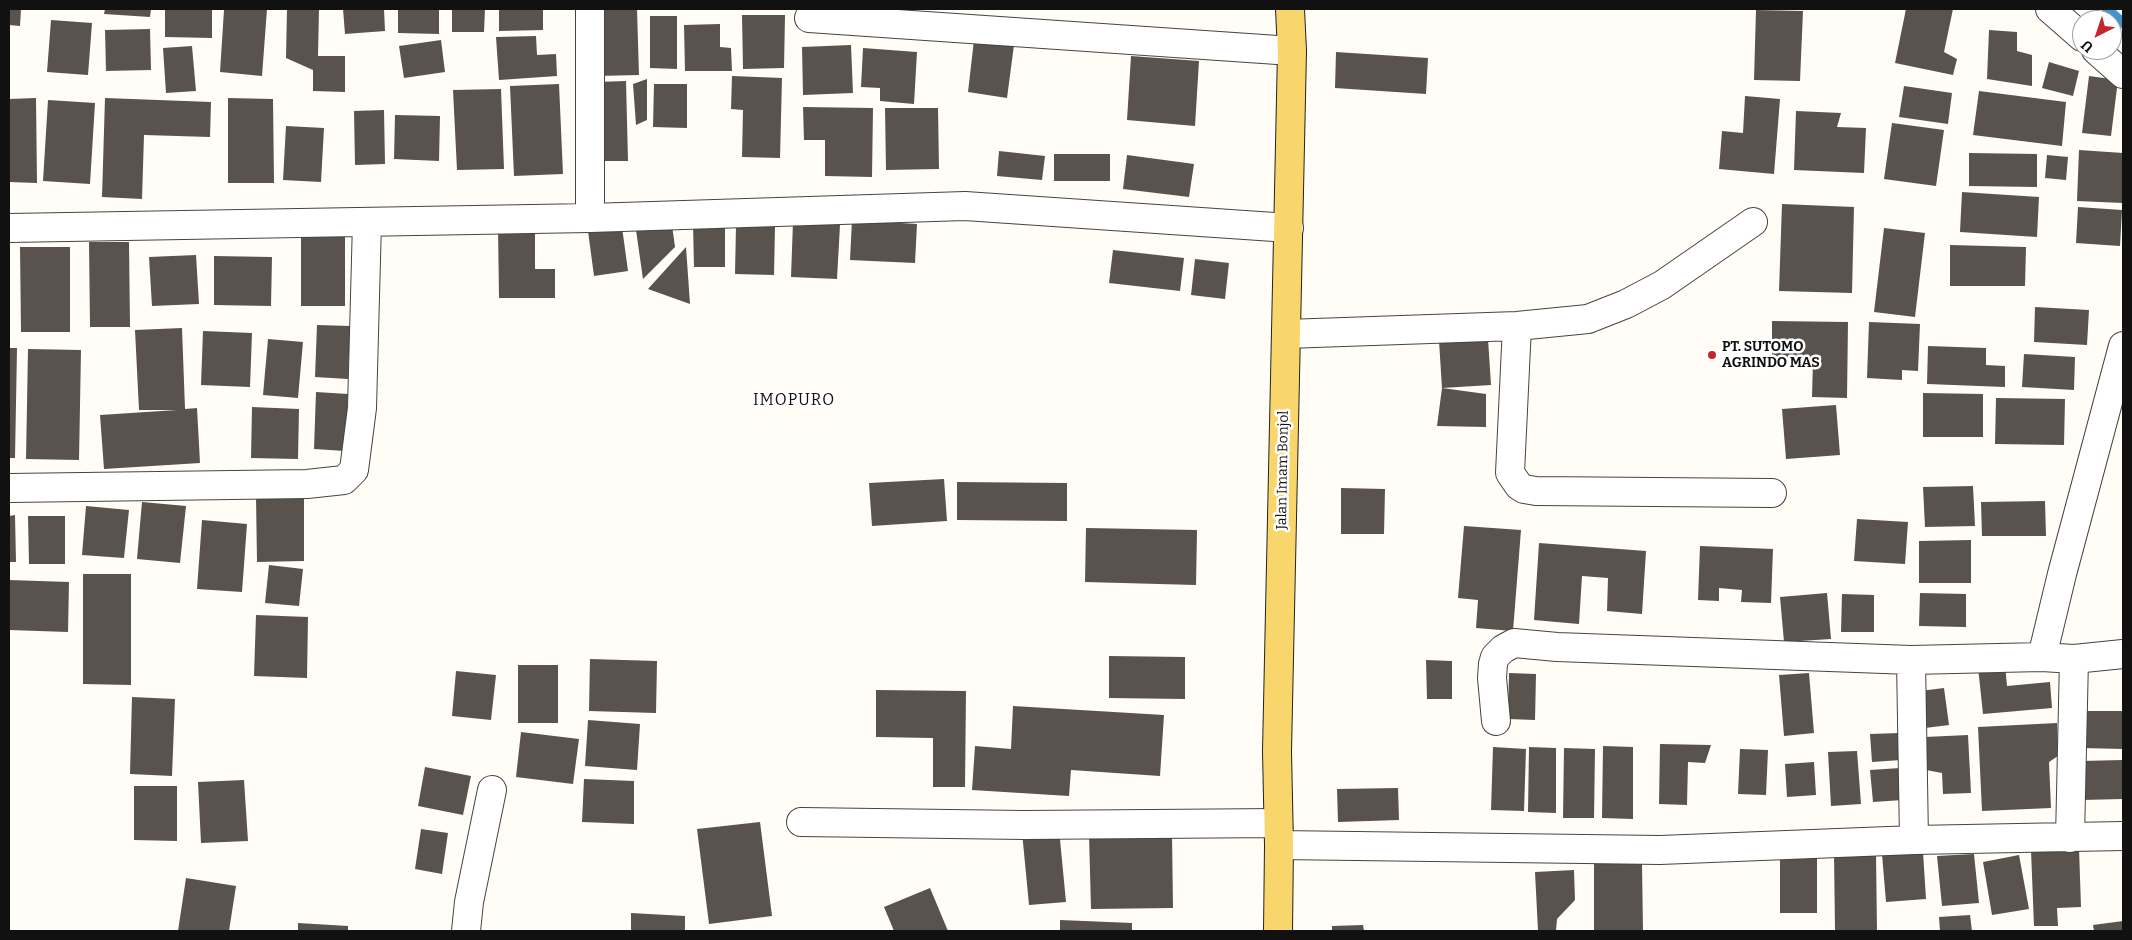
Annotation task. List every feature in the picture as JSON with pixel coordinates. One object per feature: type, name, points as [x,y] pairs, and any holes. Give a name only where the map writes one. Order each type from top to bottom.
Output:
[{"type":"main road","name":"Jalan Imam Bonjol","points":[[1278,931],[1279,834],[1277,751],[1289,228],[1292,51],[1290,9]]},
{"type":"street","points":[[590,9],[590,218]]},
{"type":"street","points":[[2050,9],[2072,28]]},
{"type":"street","points":[[809,18],[1292,51]]},
{"type":"street","points":[[2107,60],[2123,74]]},
{"type":"street","points":[[9,228],[590,218],[965,206],[1289,228]]},
{"type":"street","points":[[9,488],[307,484],[344,480],[354,470],[362,408],[367,222]]},
{"type":"street","points":[[1286,334],[1516,326],[1588,319],[1626,304],[1662,285],[1753,222]]},
{"type":"street","points":[[1516,326],[1510,473],[1519,486],[1536,491],[1772,493]]},
{"type":"street","points":[[2042,657],[2062,574],[2123,346]]},
{"type":"street","points":[[1496,721],[1492,678],[1493,664],[1495,657],[1503,649],[1514,643],[1557,647],[1911,660],[2042,657],[2074,659],[2123,654]]},
{"type":"street","points":[[2070,838],[2074,659]]},
{"type":"street","points":[[1911,660],[1914,840]]},
{"type":"street","points":[[466,931],[469,902],[492,790]]},
{"type":"street","points":[[801,822],[1024,825],[1660,850],[1914,840],[2123,836]]},
{"type":"building","points":[[9,9],[21,9],[20,26],[9,25]]},
{"type":"building","points":[[105,9],[151,9],[150,17],[104,14]]},
{"type":"building","points":[[165,9],[212,9],[212,38],[165,37]]},
{"type":"building","points":[[267,9],[262,76],[220,72],[224,10]]},
{"type":"building","points":[[287,9],[319,9],[318,56],[345,56],[345,92],[313,91],[313,70],[286,58]]},
{"type":"building","points":[[343,9],[384,9],[385,31],[345,34]]},
{"type":"building","points":[[398,9],[439,9],[439,34],[398,33]]},
{"type":"building","points":[[452,9],[485,9],[484,32],[452,32]]},
{"type":"building","points":[[499,9],[543,9],[543,30],[499,31]]},
{"type":"building","points":[[595,9],[637,9],[639,75],[596,76]]},
{"type":"building","points":[[1906,9],[1953,9],[1944,52],[1957,59],[1953,75],[1895,63]]},
{"type":"building","points":[[1756,10],[1803,11],[1800,81],[1754,80]]},
{"type":"building","points":[[742,15],[785,15],[784,68],[743,69]]},
{"type":"building","points":[[650,16],[677,16],[677,69],[650,68]]},
{"type":"building","points":[[51,20],[92,23],[88,75],[47,72]]},
{"type":"building","points":[[720,24],[720,47],[731,48],[732,71],[685,71],[684,25]]},
{"type":"building","points":[[150,29],[151,70],[106,71],[105,30]]},
{"type":"building","points":[[1989,30],[2017,32],[2017,51],[2032,55],[2032,86],[1987,79]]},
{"type":"building","points":[[536,36],[537,55],[556,54],[557,76],[499,80],[496,37]]},
{"type":"building","points":[[441,40],[445,72],[404,78],[399,46]]},
{"type":"building","points":[[974,40],[1014,45],[1007,98],[968,92]]},
{"type":"building","points":[[851,45],[853,93],[803,95],[802,47]]},
{"type":"building","points":[[192,46],[196,91],[166,93],[163,48]]},
{"type":"building","points":[[863,48],[917,52],[914,104],[880,101],[880,88],[861,87]]},
{"type":"building","points":[[1336,52],[1428,58],[1426,94],[1335,88]]},
{"type":"building","points":[[1131,56],[1199,61],[1195,126],[1127,120]]},
{"type":"building","points":[[2049,62],[2079,71],[2073,96],[2042,88]]},
{"type":"building","points":[[732,76],[782,78],[780,158],[742,157],[743,110],[731,109]]},
{"type":"building","points":[[2089,76],[2118,80],[2111,136],[2082,133]]},
{"type":"building","points":[[647,79],[647,120],[636,125],[633,84]]},
{"type":"building","points":[[626,81],[628,161],[598,161],[596,82]]},
{"type":"building","points":[[559,84],[563,174],[514,176],[510,86]]},
{"type":"building","points":[[654,84],[687,84],[687,128],[653,127]]},
{"type":"building","points":[[1904,86],[1952,93],[1948,124],[1899,117]]},
{"type":"building","points":[[501,89],[504,169],[457,170],[453,90]]},
{"type":"building","points":[[1979,91],[2066,102],[2062,146],[1973,135]]},
{"type":"building","points":[[1745,96],[1780,99],[1774,174],[1719,169],[1722,131],[1743,133]]},
{"type":"building","points":[[36,98],[37,183],[9,182],[9,99]]},
{"type":"building","points":[[105,98],[211,102],[210,137],[144,135],[142,199],[102,197]]},
{"type":"building","points":[[228,98],[273,99],[274,183],[228,183]]},
{"type":"building","points":[[48,100],[95,103],[90,184],[43,181]]},
{"type":"building","points":[[803,107],[873,108],[872,177],[825,176],[825,140],[804,140]]},
{"type":"building","points":[[885,108],[938,108],[939,169],[886,170]]},
{"type":"building","points":[[384,110],[385,164],[355,165],[354,111]]},
{"type":"building","points":[[1796,111],[1841,113],[1837,127],[1866,128],[1864,173],[1794,170]]},
{"type":"building","points":[[395,115],[440,116],[439,161],[394,159]]},
{"type":"building","points":[[1892,123],[1944,130],[1936,186],[1884,179]]},
{"type":"building","points":[[286,126],[324,128],[321,182],[283,180]]},
{"type":"building","points":[[2079,150],[2123,153],[2123,203],[2077,201]]},
{"type":"building","points":[[999,151],[1045,156],[1042,180],[997,176]]},
{"type":"building","points":[[1969,153],[2037,154],[2037,187],[1969,186]]},
{"type":"building","points":[[1054,154],[1110,154],[1110,181],[1054,181]]},
{"type":"building","points":[[1127,155],[1194,164],[1189,197],[1123,189]]},
{"type":"building","points":[[2047,155],[2068,157],[2066,180],[2045,178]]},
{"type":"building","points":[[1962,192],[2039,197],[2037,237],[1960,232]]},
{"type":"building","points":[[1782,204],[1854,207],[1852,293],[1779,291]]},
{"type":"building","points":[[2078,207],[2122,210],[2120,246],[2076,243]]},
{"type":"building","points":[[852,220],[917,224],[915,263],[850,260]]},
{"type":"building","points":[[793,222],[840,225],[837,279],[791,277]]},
{"type":"building","points":[[693,224],[725,224],[725,267],[694,267]]},
{"type":"building","points":[[672,225],[675,247],[643,279],[636,230]]},
{"type":"building","points":[[498,226],[535,226],[535,269],[555,269],[555,298],[499,298]]},
{"type":"building","points":[[736,226],[775,227],[774,275],[735,274]]},
{"type":"building","points":[[622,227],[628,271],[594,276],[588,231]]},
{"type":"building","points":[[1884,228],[1925,233],[1915,317],[1874,312]]},
{"type":"building","points":[[301,235],[345,236],[345,306],[301,306]]},
{"type":"building","points":[[89,242],[129,242],[130,327],[90,327]]},
{"type":"building","points":[[1950,245],[2026,247],[2025,286],[1950,286]]},
{"type":"building","points":[[20,247],[70,247],[70,332],[21,332]]},
{"type":"building","points":[[686,247],[690,304],[648,289]]},
{"type":"building","points":[[1113,250],[1184,258],[1180,291],[1109,283]]},
{"type":"building","points":[[196,255],[199,304],[152,306],[149,257]]},
{"type":"building","points":[[214,256],[272,257],[271,306],[214,305]]},
{"type":"building","points":[[1195,259],[1229,263],[1225,299],[1191,295]]},
{"type":"building","points":[[2035,307],[2089,310],[2087,345],[2034,342]]},
{"type":"building","points":[[1772,321],[1848,322],[1847,398],[1812,397],[1813,360],[1772,360]]},
{"type":"building","points":[[1869,322],[1920,324],[1918,371],[1902,370],[1902,380],[1867,378]]},
{"type":"building","points":[[317,325],[350,326],[348,379],[315,377]]},
{"type":"building","points":[[182,328],[185,409],[197,408],[200,463],[104,469],[100,415],[177,410],[139,410],[135,330]]},
{"type":"building","points":[[203,331],[252,333],[250,387],[201,385]]},
{"type":"building","points":[[268,339],[303,342],[298,398],[263,395]]},
{"type":"building","points":[[1488,339],[1491,385],[1442,388],[1439,341]]},
{"type":"building","points":[[1928,346],[1986,348],[1986,365],[2005,366],[2005,387],[1927,384]]},
{"type":"building","points":[[9,348],[17,348],[15,458],[9,458]]},
{"type":"building","points":[[28,349],[81,350],[79,460],[26,459]]},
{"type":"building","points":[[2024,354],[2075,357],[2074,390],[2022,387]]},
{"type":"building","points":[[1442,388],[1486,394],[1486,427],[1437,426]]},
{"type":"building","points":[[316,392],[348,394],[345,451],[314,449]]},
{"type":"building","points":[[1923,393],[1983,394],[1983,437],[1923,437]]},
{"type":"building","points":[[1996,398],[2065,399],[2064,445],[1995,444]]},
{"type":"building","points":[[1836,405],[1840,455],[1786,459],[1782,409]]},
{"type":"building","points":[[252,407],[299,409],[298,459],[251,458]]},
{"type":"building","points":[[944,479],[947,521],[872,526],[869,483]]},
{"type":"building","points":[[957,482],[1067,483],[1067,521],[957,520]]},
{"type":"building","points":[[1973,486],[1975,526],[1925,527],[1923,487]]},
{"type":"building","points":[[1341,488],[1385,489],[1384,534],[1341,534]]},
{"type":"building","points":[[256,497],[304,497],[304,561],[257,562]]},
{"type":"building","points":[[2045,501],[2046,536],[1982,536],[1981,502]]},
{"type":"building","points":[[142,502],[186,506],[180,563],[137,559]]},
{"type":"building","points":[[86,506],[129,510],[124,558],[82,555]]},
{"type":"building","points":[[15,515],[16,562],[9,562],[9,516]]},
{"type":"building","points":[[28,516],[65,516],[65,564],[29,564]]},
{"type":"building","points":[[1857,519],[1908,522],[1905,564],[1854,561]]},
{"type":"building","points":[[202,520],[247,524],[242,592],[197,589]]},
{"type":"building","points":[[1464,526],[1521,530],[1513,631],[1476,628],[1478,600],[1458,598]]},
{"type":"building","points":[[1086,528],[1197,530],[1196,585],[1085,582]]},
{"type":"building","points":[[1971,540],[1971,583],[1919,583],[1919,541]]},
{"type":"building","points":[[1539,543],[1646,551],[1642,614],[1607,611],[1608,578],[1582,576],[1579,624],[1534,620]]},
{"type":"building","points":[[1700,546],[1773,549],[1771,603],[1741,602],[1742,590],[1719,588],[1719,601],[1698,600]]},
{"type":"building","points":[[269,565],[303,569],[299,606],[265,603]]},
{"type":"building","points":[[83,574],[131,574],[131,685],[83,684]]},
{"type":"building","points":[[9,580],[69,582],[68,632],[9,630]]},
{"type":"building","points":[[1827,593],[1831,639],[1784,642],[1780,597]]},
{"type":"building","points":[[1920,593],[1966,594],[1966,627],[1919,626]]},
{"type":"building","points":[[1842,594],[1874,595],[1874,632],[1841,632]]},
{"type":"building","points":[[256,615],[308,617],[307,678],[254,676]]},
{"type":"building","points":[[1109,656],[1185,657],[1185,699],[1109,698]]},
{"type":"building","points":[[590,659],[657,661],[656,713],[589,711]]},
{"type":"building","points":[[1426,660],[1452,661],[1452,699],[1427,699]]},
{"type":"building","points":[[2005,664],[2007,686],[2050,682],[2052,708],[1983,714],[1978,667]]},
{"type":"building","points":[[518,665],[558,665],[558,723],[518,723]]},
{"type":"building","points":[[456,671],[496,675],[491,720],[452,716]]},
{"type":"building","points":[[1509,673],[1536,674],[1535,720],[1508,719]]},
{"type":"building","points":[[1809,673],[1814,733],[1784,736],[1779,675]]},
{"type":"building","points":[[1944,688],[1949,725],[1925,728],[1920,691]]},
{"type":"building","points":[[876,690],[966,691],[965,787],[933,787],[933,738],[876,737]]},
{"type":"building","points":[[132,697],[175,699],[172,776],[130,774]]},
{"type":"building","points":[[1013,706],[1164,715],[1160,776],[1071,770],[1069,796],[972,790],[975,746],[1011,749]]},
{"type":"building","points":[[2082,711],[2123,711],[2123,749],[2082,748]]},
{"type":"building","points":[[588,720],[640,724],[637,770],[585,766]]},
{"type":"building","points":[[2057,723],[2058,756],[2049,762],[2051,808],[1982,811],[1978,727]]},
{"type":"building","points":[[521,732],[579,739],[573,784],[516,777]]},
{"type":"building","points":[[1900,733],[1901,760],[1872,762],[1870,734]]},
{"type":"building","points":[[1968,735],[1971,793],[1943,794],[1942,773],[1926,770],[1925,737]]},
{"type":"building","points":[[1660,744],[1711,745],[1705,763],[1688,762],[1687,805],[1659,804]]},
{"type":"building","points":[[1603,746],[1633,747],[1633,819],[1602,818]]},
{"type":"building","points":[[1493,747],[1526,749],[1524,811],[1491,810]]},
{"type":"building","points":[[1529,747],[1556,748],[1556,813],[1528,812]]},
{"type":"building","points":[[1564,748],[1595,749],[1594,818],[1563,818]]},
{"type":"building","points":[[1740,749],[1768,750],[1766,795],[1738,794]]},
{"type":"building","points":[[1857,751],[1861,804],[1831,806],[1828,752]]},
{"type":"building","points":[[2123,760],[2123,799],[2082,800],[2081,761]]},
{"type":"building","points":[[1814,762],[1816,795],[1787,797],[1785,764]]},
{"type":"building","points":[[425,767],[471,776],[463,815],[418,806]]},
{"type":"building","points":[[1900,768],[1903,800],[1873,802],[1870,770]]},
{"type":"building","points":[[584,779],[634,781],[634,824],[582,822]]},
{"type":"building","points":[[244,780],[248,841],[201,843],[198,782]]},
{"type":"building","points":[[134,786],[177,786],[177,841],[134,840]]},
{"type":"building","points":[[1398,788],[1399,820],[1338,822],[1337,789]]},
{"type":"building","points":[[760,822],[772,916],[709,924],[697,829]]},
{"type":"building","points":[[421,829],[448,833],[442,874],[415,869]]},
{"type":"building","points":[[1059,829],[1066,902],[1029,905],[1022,832]]},
{"type":"building","points":[[1172,833],[1173,908],[1091,909],[1089,834]]},
{"type":"building","points":[[2079,848],[2081,907],[2057,908],[2058,926],[2034,926],[2031,850]]},
{"type":"building","points":[[1923,852],[1926,899],[1886,902],[1882,854]]},
{"type":"building","points":[[1834,854],[1876,854],[1877,931],[1835,931]]},
{"type":"building","points":[[1974,854],[1979,903],[1942,906],[1937,856]]},
{"type":"building","points":[[2019,855],[2029,909],[1992,915],[1983,862]]},
{"type":"building","points":[[1780,858],[1817,858],[1817,913],[1780,913]]},
{"type":"building","points":[[1594,863],[1642,863],[1643,931],[1594,931]]},
{"type":"building","points":[[1574,870],[1575,900],[1557,919],[1556,931],[1538,931],[1535,872]]},
{"type":"building","points":[[186,878],[236,886],[229,931],[178,931]]},
{"type":"building","points":[[930,888],[948,931],[894,931],[884,907]]},
{"type":"building","points":[[631,913],[685,916],[685,931],[631,931]]},
{"type":"building","points":[[1970,915],[1972,931],[1940,931],[1939,917]]},
{"type":"building","points":[[1060,920],[1132,923],[1132,931],[1060,931]]},
{"type":"building","points":[[2123,921],[2123,931],[2094,931],[2093,925]]},
{"type":"building","points":[[298,923],[348,926],[348,931],[298,931]]},
{"type":"building","points":[[1363,925],[1364,931],[1332,931],[1332,926]]},
{"type":"waterway","points":[[2107,9],[2123,23]]},
{"type":"place","name":"PT. SUTOMO AGRINDO MAS","points":[[1712,355]]},
{"type":"district","name":"IMOPURO","points":[[794,401]]}]
